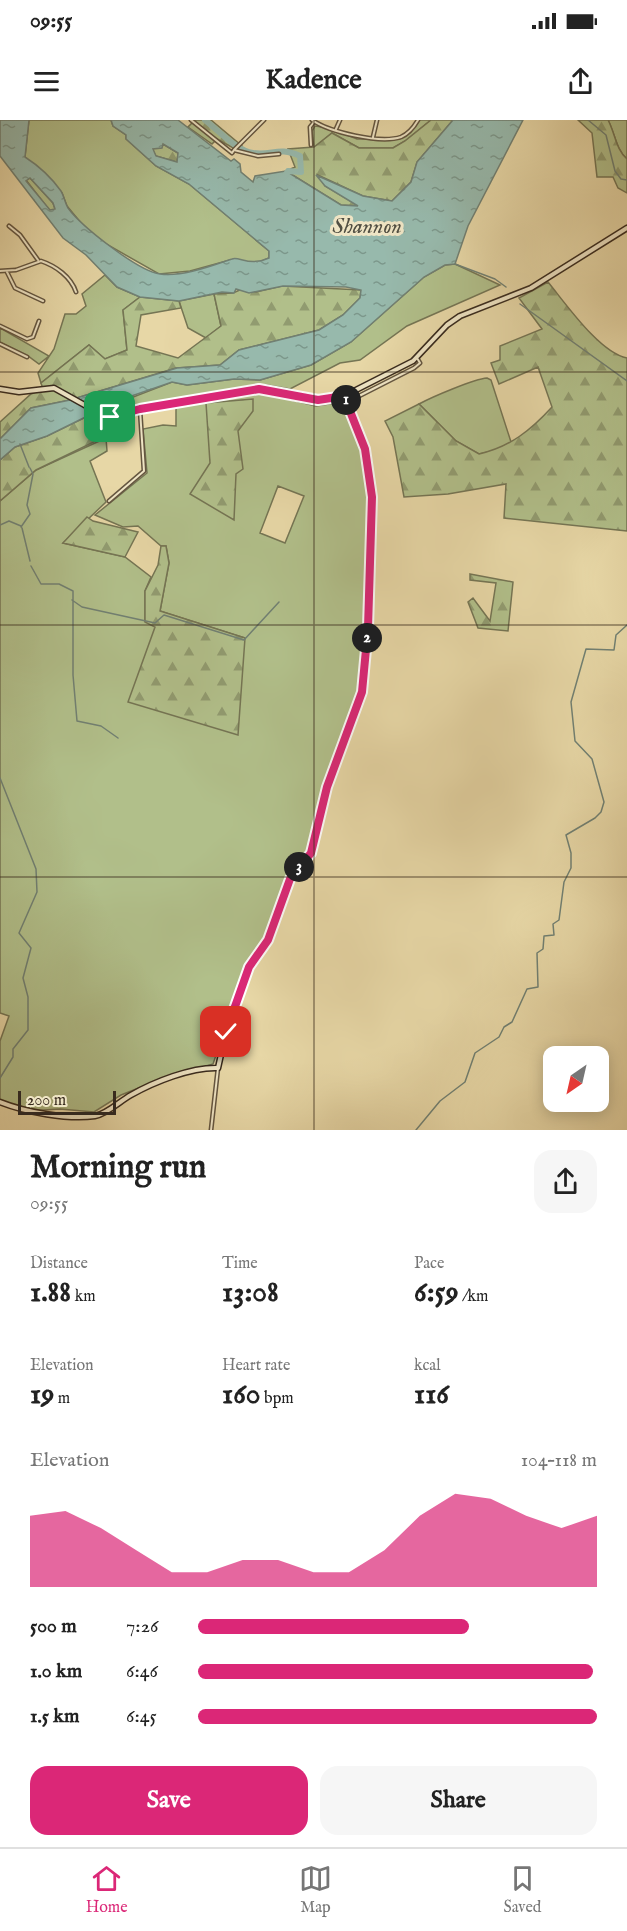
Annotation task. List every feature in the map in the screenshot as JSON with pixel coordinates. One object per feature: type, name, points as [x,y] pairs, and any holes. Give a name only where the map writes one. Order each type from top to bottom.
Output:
[{"type":"street","points":[[191,120],[232,153],[264,120]]},
{"type":"street","points":[[336,129],[340,120]]},
{"type":"street","points":[[373,137],[377,120]]},
{"type":"street","points":[[311,145],[310,128],[313,121],[357,138],[400,137],[418,120]]},
{"type":"street","points":[[234,150],[248,156],[279,154]]},
{"type":"street","points":[[9,226],[20,235],[38,260],[61,272],[73,284],[76,292]]},
{"type":"street","points":[[0,389],[19,392],[50,387],[106,416],[259,389],[318,400],[344,396],[417,358],[447,325],[460,316],[531,288],[627,228]]},
{"type":"street","points":[[0,271],[7,272],[38,260]]},
{"type":"street","points":[[7,272],[15,288],[43,301]]},
{"type":"street","points":[[0,326],[27,339],[33,337],[39,321]]},
{"type":"street","points":[[0,344],[27,357]]},
{"type":"street","points":[[359,396],[414,368],[420,363],[417,358]]},
{"type":"street","points":[[211,1130],[218,1068],[226,1032],[249,967],[268,940],[290,879],[311,853],[327,787],[362,692],[369,617],[373,508],[365,449],[344,396]]},
{"type":"street","points":[[109,501],[144,471],[140,409]]},
{"type":"street","points":[[0,1102],[24,1112],[97,1115],[131,1095],[163,1082],[206,1068],[218,1068]]},
{"type":"green space","points":[[29,120],[111,120],[113,126],[126,135],[126,139],[156,166],[189,184],[269,251],[269,258],[257,263],[230,260],[190,271],[159,274],[101,241],[86,229],[67,206],[62,193],[25,157]]},
{"type":"green space","points":[[195,120],[211,120],[242,146],[237,150],[217,139],[212,144],[188,127]]},
{"type":"green space","points":[[419,120],[431,120],[393,148],[359,148],[332,133],[314,148],[312,131],[315,126],[329,128],[357,139],[400,139],[414,128]]},
{"type":"green space","points":[[431,120],[453,120],[417,162],[411,182],[392,201],[363,196],[318,175],[325,186],[359,206],[341,205],[286,171],[295,167],[288,149],[314,147],[332,133],[359,148],[393,148]]},
{"type":"green space","points":[[578,120],[608,120],[618,146],[627,159],[627,193],[618,188],[613,177],[597,177],[592,133]]},
{"type":"green space","points":[[608,120],[627,120],[627,159],[618,146]]},
{"type":"green space","points":[[163,144],[178,153],[177,162],[156,156],[152,149]]},
{"type":"green space","points":[[30,178],[53,203],[55,209],[50,211],[26,180]]},
{"type":"green space","points":[[455,264],[500,285],[407,326],[360,360],[340,363],[290,389],[267,385],[249,386],[134,406],[106,414],[97,411],[172,382],[187,385],[234,379],[260,380],[311,365],[351,342],[424,277],[445,265]]},
{"type":"green space","points":[[105,275],[117,287],[140,297],[123,310],[127,350],[105,359],[89,345],[41,383],[38,373],[54,349],[65,314],[76,314],[86,306],[82,294]]},
{"type":"green space","points":[[548,282],[595,338],[617,354],[627,358],[627,531],[504,518],[506,484],[448,494],[404,497],[393,437],[385,421],[419,404],[456,441],[479,454],[510,442],[536,423],[552,407],[538,367],[499,384],[491,363],[500,360],[500,346],[542,329],[519,298]]},
{"type":"green space","points":[[282,286],[361,290],[360,298],[343,315],[319,330],[239,350],[220,365],[176,368],[70,400],[31,408],[0,439],[0,422],[31,394],[43,389],[41,383],[89,345],[105,359],[127,350],[123,310],[140,297],[179,301],[181,308],[141,315],[136,346],[178,358],[221,326],[214,294],[233,293],[242,289],[256,292]]},
{"type":"green space","points":[[214,294],[221,326],[206,338],[188,328],[179,301]]},
{"type":"green space","points":[[0,328],[49,356],[39,364],[0,342]]},
{"type":"green space","points":[[487,378],[491,380],[511,442],[497,450],[479,454],[456,441],[419,404],[463,385]]},
{"type":"green space","points":[[263,393],[316,406],[342,402],[358,434],[371,501],[370,570],[360,693],[321,802],[310,852],[285,885],[270,933],[245,971],[213,1064],[121,1095],[94,1112],[60,1109],[28,1111],[0,1101],[0,1041],[9,1016],[0,1013],[0,501],[36,470],[106,438],[107,451],[90,461],[106,502],[63,543],[125,557],[151,577],[145,591],[145,621],[245,638],[160,611],[169,563],[166,546],[161,546],[138,526],[123,527],[95,515],[147,473],[143,429],[163,425],[176,426],[176,406]],"holes":[[[278,486],[304,496],[285,543],[260,533]]]},
{"type":"green space","points":[[253,399],[253,411],[238,431],[243,469],[236,474],[234,520],[190,494],[210,463],[206,403]]},
{"type":"green space","points":[[94,413],[111,420],[111,423],[92,425],[93,435],[100,439],[36,470],[0,501],[0,460],[15,447],[47,436]]},
{"type":"green space","points":[[87,517],[93,521],[138,532],[125,557],[63,543]]},
{"type":"green space","points":[[161,546],[166,546],[169,563],[160,611],[245,638],[238,735],[128,702],[155,627],[145,622],[145,591],[158,565]]},
{"type":"green space","points":[[470,574],[513,582],[508,631],[478,628],[468,602],[473,598],[490,621],[496,583],[470,580]]},
{"type":"water","name":"Shannon","points":[[0,120],[29,120],[25,157],[53,181],[75,216],[125,257],[150,271],[169,275],[197,270],[235,258],[262,261],[269,258],[269,251],[189,184],[156,166],[126,139],[126,135],[113,126],[111,120],[178,120],[231,161],[234,159],[240,164],[241,172],[253,182],[255,176],[286,171],[341,205],[358,206],[325,186],[316,175],[363,196],[392,201],[411,182],[417,162],[453,120],[523,120],[468,226],[455,264],[445,265],[424,277],[351,342],[311,365],[260,380],[234,379],[187,385],[172,382],[120,400],[47,436],[15,447],[0,460],[0,439],[31,408],[70,400],[177,368],[220,365],[239,350],[319,330],[343,315],[360,298],[361,290],[346,287],[283,286],[249,293],[236,289],[234,293],[222,292],[179,301],[140,297],[117,287],[86,255],[63,238],[0,156]],"holes":[[[163,144],[178,153],[177,162],[156,156],[153,149],[162,148]],[[30,178],[53,203],[55,209],[50,210],[26,181]]]},
{"type":"waterway","points":[[205,120],[234,144],[247,151],[260,154],[281,151],[300,156],[301,172],[288,171],[283,179]]},
{"type":"waterway","points":[[588,120],[606,135],[615,171],[621,179],[627,180]]},
{"type":"waterway","points":[[455,264],[495,279],[506,287]]},
{"type":"waterway","points":[[520,304],[627,381]]},
{"type":"waterway","points":[[20,444],[29,467]]},
{"type":"waterway","points":[[21,527],[30,514],[27,505],[33,474],[30,468]]},
{"type":"waterway","points":[[0,525],[9,521],[21,526]]},
{"type":"waterway","points":[[22,528],[30,561]]},
{"type":"waterway","points":[[31,566],[41,584],[59,584],[73,591],[73,675],[77,721],[101,726],[118,738]]},
{"type":"waterway","points":[[72,600],[82,607],[155,623],[164,615],[244,640],[279,602]]},
{"type":"waterway","points":[[416,1130],[440,1101],[465,1082],[475,1053],[499,1037],[504,1027],[512,1022],[527,989],[538,987],[537,953],[543,949],[544,936],[554,935],[553,924],[559,920],[564,882],[571,868],[571,853],[566,835],[595,818],[601,812],[604,802],[592,759],[575,741],[571,702],[586,649],[614,650],[616,635],[627,625]]},
{"type":"waterway","points":[[0,778],[36,869],[37,892],[19,933],[31,948],[23,978],[28,997],[28,1030],[13,1049],[13,1057],[0,1078]]},
{"type":"route","points":[[110,417],[140,409],[259,389],[318,400],[344,396],[365,449],[373,520],[368,628],[362,692],[322,800],[311,853],[290,879],[273,930],[249,967],[226,1032]]}]
